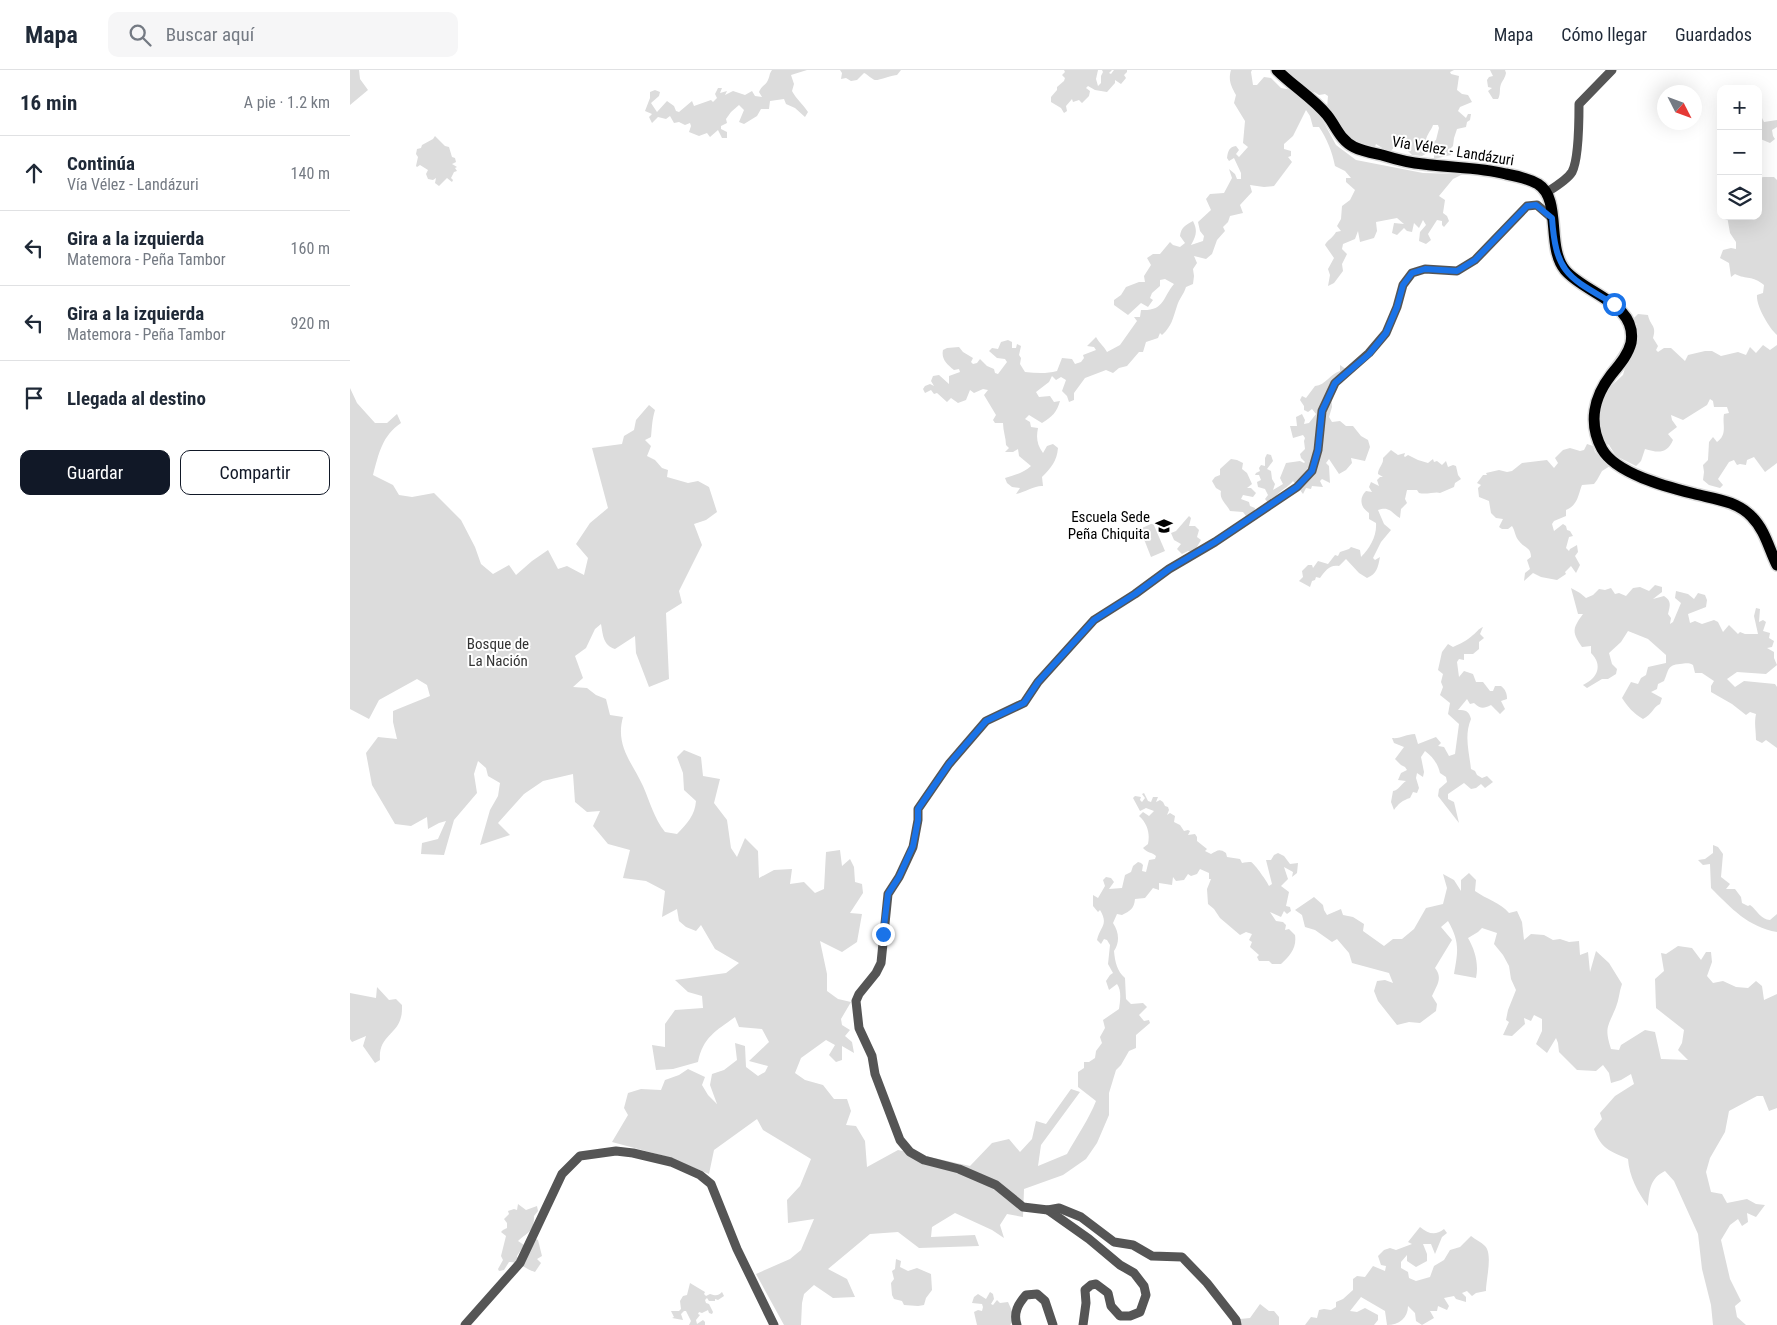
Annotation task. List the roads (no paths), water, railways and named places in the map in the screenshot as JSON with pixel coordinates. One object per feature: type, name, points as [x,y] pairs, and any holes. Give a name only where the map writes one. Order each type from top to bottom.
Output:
[{"type":"main road","name":"Vía Vélez - Landázuri","points":[[1277,70],[1327,115],[1343,140],[1353,147],[1415,163],[1485,168],[1539,185],[1547,192]]},
{"type":"main road","points":[[1547,192],[1551,206],[1556,255],[1563,268],[1577,283],[1614,304],[1626,316],[1631,332],[1630,344],[1625,358],[1609,377],[1599,393],[1596,403],[1594,420],[1596,433],[1602,449],[1609,458],[1628,471],[1681,490],[1730,502],[1743,509],[1760,526],[1777,566]]},
{"type":"street","points":[[1547,192],[1560,184],[1572,172],[1578,132],[1579,104],[1612,70]]},
{"type":"street","points":[[1237,1325],[1236,1320],[1213,1290],[1182,1257],[1152,1256],[1133,1245],[1114,1242],[1081,1217],[1059,1208],[1048,1210],[1023,1207],[996,1185],[959,1169],[924,1160],[910,1152],[900,1140],[892,1122],[875,1074],[872,1056],[858,1028],[856,1001],[881,963],[888,894],[899,877],[913,846],[918,809],[949,764],[986,721],[1024,703],[1038,682],[1094,620],[1135,594],[1169,569],[1215,542],[1297,487],[1307,477],[1312,471],[1318,450],[1322,411],[1335,383],[1369,354],[1386,333],[1397,307],[1403,285],[1412,273],[1425,269],[1457,271],[1475,260],[1527,206],[1536,205],[1552,218]]},
{"type":"street","points":[[465,1325],[520,1263],[562,1174],[580,1156],[616,1151],[671,1162],[700,1175],[711,1184],[737,1249],[774,1325]]},
{"type":"street","points":[[1048,1210],[1089,1239],[1120,1265],[1134,1273],[1144,1286],[1146,1296],[1140,1312],[1130,1316],[1120,1316],[1110,1306],[1108,1293],[1096,1284],[1090,1285],[1085,1290],[1086,1304],[1083,1325]]},
{"type":"street","points":[[1017,1325],[1015,1318],[1018,1304],[1026,1295],[1037,1294],[1045,1302],[1053,1325]]},
{"type":"place","name":"Escuela Sede Peña Chiquita","points":[[1164,526]]},
{"type":"park label","name":"Bosque de La Nación","points":[[498,652]]}]
